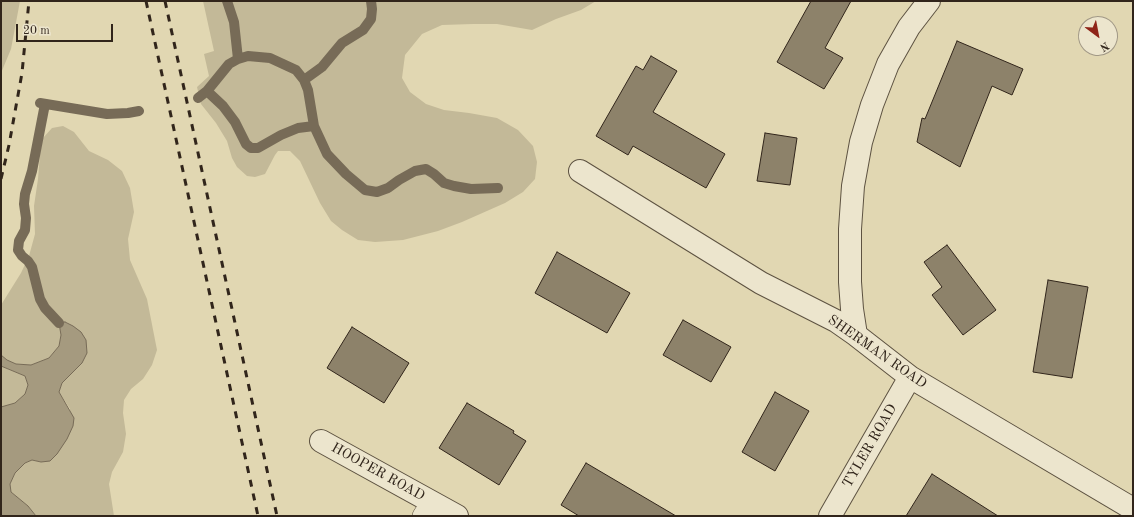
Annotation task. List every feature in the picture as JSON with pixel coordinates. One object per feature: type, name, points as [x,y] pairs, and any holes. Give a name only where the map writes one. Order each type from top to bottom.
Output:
[{"type":"street","points":[[856,335],[850,282],[850,229],[853,186],[861,142],[872,104],[888,64],[909,27],[929,1]]},
{"type":"street","name":"SHERMAN ROAD","points":[[580,171],[761,283],[825,315],[856,335],[910,377],[1133,509]]},
{"type":"street","name":"TYLER ROAD","points":[[830,516],[910,377]]},
{"type":"street","name":"HOOPER ROAD","points":[[321,440],[427,509],[456,516]]},
{"type":"shaded area","points":[[1,1],[20,1],[11,49],[1,73]]},
{"type":"shaded area","points":[[203,1],[596,1],[581,10],[532,30],[497,24],[442,25],[422,34],[405,55],[402,78],[410,92],[426,104],[444,110],[497,118],[518,130],[533,146],[537,162],[535,179],[523,192],[505,203],[462,222],[438,231],[403,240],[375,242],[358,240],[331,221],[320,203],[300,161],[290,151],[278,151],[265,174],[255,177],[247,176],[237,167],[232,158],[227,141],[216,123],[201,104],[197,87],[209,76],[204,54],[214,51]]},
{"type":"shaded area","points":[[63,126],[74,132],[89,151],[108,160],[122,171],[130,188],[134,212],[128,239],[130,260],[147,299],[157,350],[152,365],[143,379],[131,389],[124,400],[123,413],[126,434],[123,452],[112,472],[109,484],[114,516],[36,516],[28,506],[11,492],[10,484],[15,473],[25,463],[32,460],[41,462],[70,409],[59,392],[62,383],[82,363],[73,326],[65,322],[59,323],[61,335],[59,346],[49,358],[31,365],[16,364],[7,360],[1,355],[1,305],[21,273],[29,256],[35,234],[34,206],[43,138],[52,128]]},
{"type":"shaded area","points":[[65,322],[81,332],[86,340],[87,353],[82,363],[62,383],[59,392],[74,418],[73,426],[67,439],[57,454],[50,461],[41,462],[32,460],[25,463],[15,473],[10,484],[11,492],[28,506],[36,516],[1,516],[1,407],[15,403],[25,394],[28,385],[25,376],[1,366],[1,355],[7,360],[16,364],[31,365],[49,358],[59,346],[61,335],[59,323]]},
{"type":"shaded area","points":[[1,366],[25,376],[28,385],[25,394],[15,403],[1,407]]},
{"type":"building","points":[[811,1],[851,1],[825,48],[843,58],[824,89],[777,62]]},
{"type":"building","points":[[957,41],[1023,69],[1012,95],[992,86],[960,167],[917,142],[922,118],[925,119]]},
{"type":"building","points":[[651,56],[677,71],[653,112],[725,154],[706,188],[633,146],[628,155],[596,136],[636,66],[643,70]]},
{"type":"building","points":[[765,133],[797,138],[790,185],[757,181]]},
{"type":"building","points":[[947,245],[996,310],[963,335],[932,295],[942,287],[924,262]]},
{"type":"building","points":[[557,252],[630,293],[607,333],[535,293]]},
{"type":"building","points":[[1048,280],[1088,287],[1072,378],[1033,372]]},
{"type":"building","points":[[683,320],[731,347],[711,382],[663,355]]},
{"type":"building","points":[[352,327],[409,363],[384,403],[327,368]]},
{"type":"building","points":[[775,392],[809,411],[775,471],[742,452]]},
{"type":"building","points":[[467,403],[514,431],[513,433],[526,441],[499,485],[439,448]]},
{"type":"building","points":[[586,463],[676,516],[579,516],[561,505]]},
{"type":"building","points":[[932,474],[998,516],[906,516]]},
{"type":"waterway","points":[[227,1],[234,22],[238,59]]},
{"type":"waterway","points":[[304,80],[322,67],[342,43],[363,30],[371,19],[371,1]]},
{"type":"waterway","points":[[207,91],[229,64],[238,59],[248,56],[270,58],[296,70],[304,80],[308,90],[314,126],[327,154],[346,174],[365,190],[377,192],[388,188],[415,171],[426,169],[444,183],[454,186],[471,189],[498,188]]},
{"type":"waterway","points":[[198,98],[207,91],[223,106],[235,122],[246,144],[251,148],[258,148],[281,135],[298,128],[314,126]]},
{"type":"waterway","points":[[40,103],[107,114],[139,111]]},
{"type":"waterway","points":[[45,104],[32,171],[25,194],[25,230],[19,241],[18,250],[32,267],[40,299],[45,308],[59,323]]},
{"type":"railway","points":[[1,179],[9,145],[22,73],[29,1]]},
{"type":"railway","points":[[146,1],[258,516]]},
{"type":"railway","points":[[165,1],[277,516]]}]
